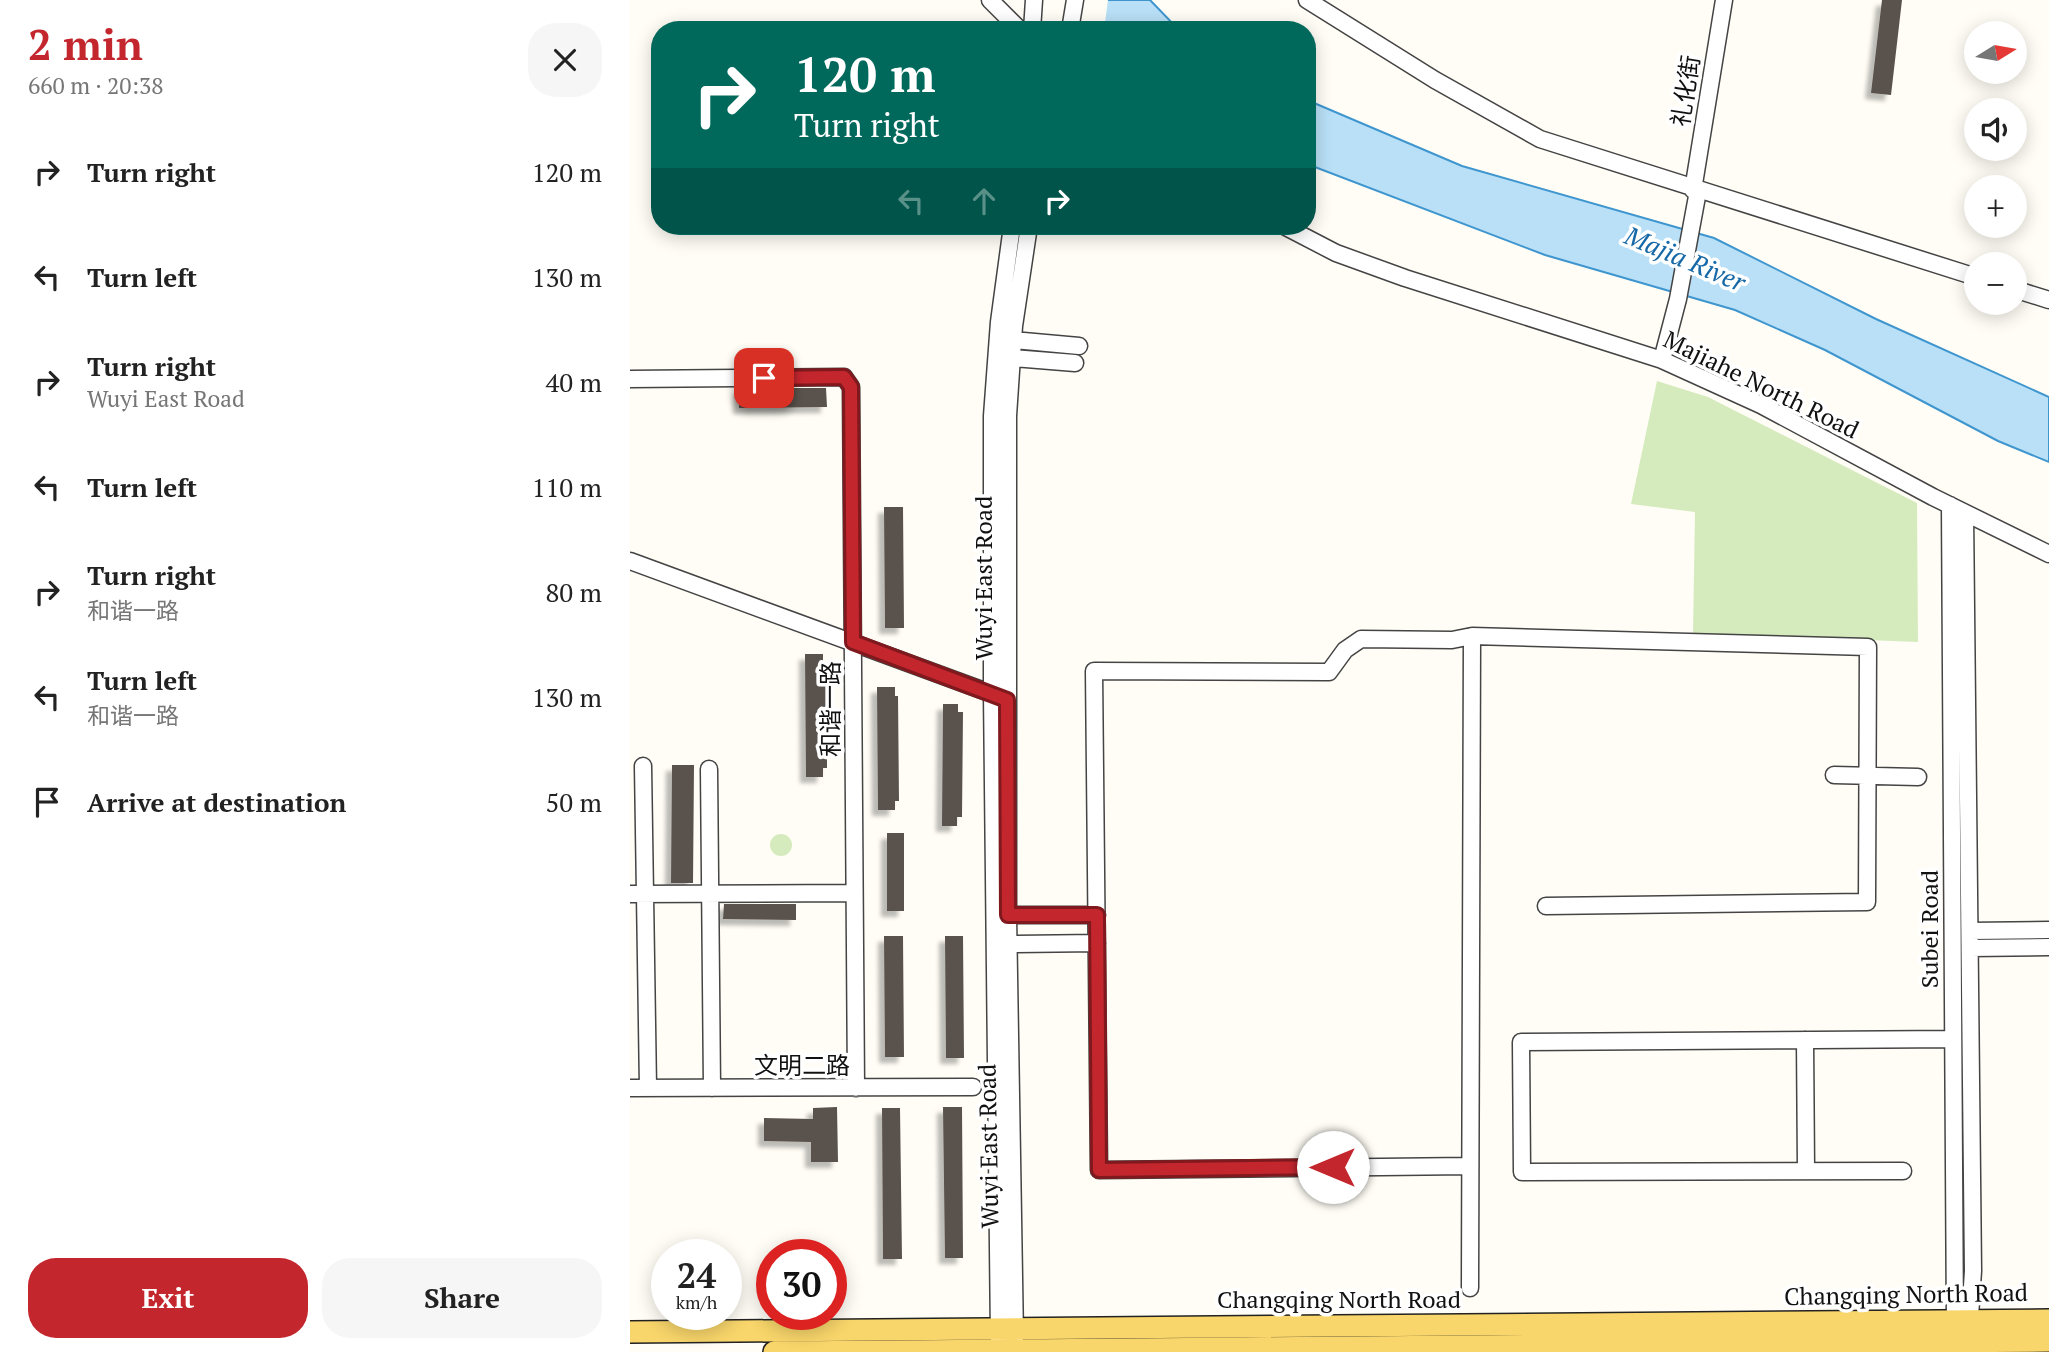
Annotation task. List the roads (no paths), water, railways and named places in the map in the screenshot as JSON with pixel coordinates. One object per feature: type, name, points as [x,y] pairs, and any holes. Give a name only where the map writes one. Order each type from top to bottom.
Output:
[{"type":"main road","name":"Changqing North Road","points":[[774,1352],[1962,1338],[2049,1320]]},
{"type":"main road","name":"Changqing North Road","points":[[630,1332],[1007,1329],[2049,1341]]},
{"type":"street","points":[[990,0],[1011,21]]},
{"type":"street","points":[[1033,21],[1034,0]]},
{"type":"street","points":[[1072,21],[1075,0]]},
{"type":"street","points":[[1307,0],[1523,131],[1696,191],[1964,273]]},
{"type":"street","name":"礼化街","points":[[1662,360],[1678,299],[1693,216],[1724,0]]},
{"type":"street","name":"Wuyi East Road","points":[[1007,1329],[999,696],[992,416],[999,322],[1011,235]]},
{"type":"street","name":"Wuyi East Road","points":[[1007,1351],[1008,915],[999,696],[1008,416],[1013,340],[1028,235]]},
{"type":"street","name":"Majiahe North Road","points":[[1301,235],[1336,253],[1405,278],[1662,360],[1761,405],[1965,513],[2049,554]]},
{"type":"street","points":[[2027,293],[2049,300]]},
{"type":"street","points":[[1013,340],[1079,346]]},
{"type":"street","points":[[1012,358],[1075,363]]},
{"type":"street","name":"和谐一路","points":[[630,379],[844,377],[851,387],[856,1088]]},
{"type":"street","name":"Subei Road","points":[[1950,505],[1953,1039],[1962,1338]]},
{"type":"street","name":"Subei Road","points":[[1962,1338],[1973,1272],[1965,513]]},
{"type":"street","points":[[630,561],[999,696]]},
{"type":"street","points":[[1470,1288],[1472,636]]},
{"type":"street","points":[[1469,1166],[1099,1170],[1094,671],[1329,672],[1345,650],[1361,639],[1452,640],[1472,636],[1868,647],[1867,902],[1546,906]]},
{"type":"street","points":[[643,766],[637,894],[648,1088]]},
{"type":"street","points":[[709,769],[712,1088]]},
{"type":"street","points":[[1834,775],[1868,778],[1918,777]]},
{"type":"street","points":[[637,894],[855,893]]},
{"type":"street","points":[[1008,915],[1097,915]]},
{"type":"street","points":[[1970,931],[2049,930]]},
{"type":"street","points":[[1008,944],[1097,943]]},
{"type":"street","points":[[1970,948],[2049,947]]},
{"type":"street","points":[[1903,1171],[1522,1172],[1521,1042],[1953,1039]]},
{"type":"street","points":[[1805,1040],[1806,1170]]},
{"type":"street","name":"文明二路","points":[[630,1088],[973,1087]]},
{"type":"water","points":[[1078,0],[1150,0],[1170,21],[1098,21]]},
{"type":"water","name":"Majia River","points":[[1316,104],[1462,166],[1714,238],[1876,319],[2049,397],[2049,462],[1998,441],[1825,350],[1735,310],[1545,255],[1316,167]]}]
